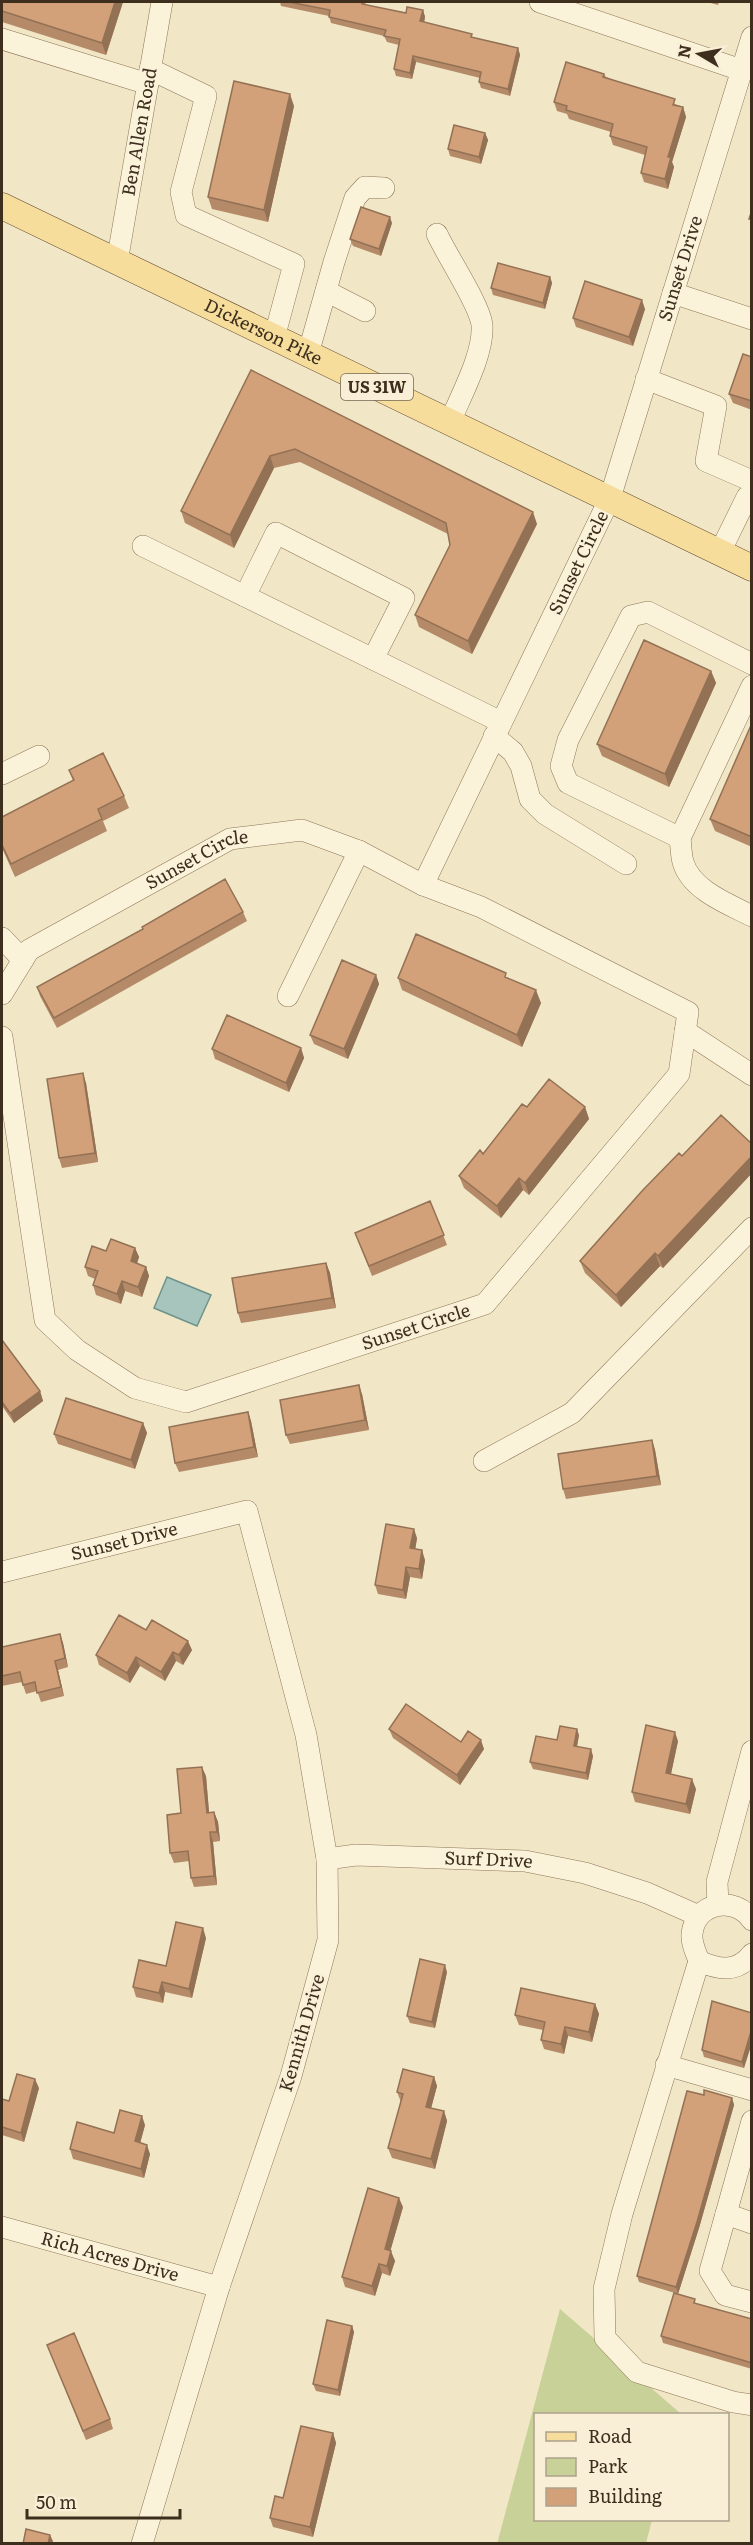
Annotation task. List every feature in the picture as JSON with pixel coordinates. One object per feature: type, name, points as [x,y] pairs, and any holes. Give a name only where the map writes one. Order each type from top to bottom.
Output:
[{"type":"main road","name":"Dickerson Pike","points":[[2,206],[752,568]]},
{"type":"street","name":"Ben Allen Road","points":[[117,262],[162,2]]},
{"type":"street","points":[[540,2],[741,70]]},
{"type":"street","name":"Sunset Drive","points":[[610,498],[752,38]]},
{"type":"street","points":[[2,39],[149,76],[206,96],[181,192],[186,215],[294,264],[274,338]]},
{"type":"street","points":[[308,354],[355,198],[365,187],[384,188]]},
{"type":"street","points":[[436,234],[471,297],[482,323],[482,336],[474,362],[450,422]]},
{"type":"street","points":[[326,291],[365,311]]},
{"type":"street","points":[[673,293],[752,319]]},
{"type":"street","points":[[646,379],[716,406],[706,461],[746,487],[720,552]]},
{"type":"street","name":"Sunset Circle","points":[[423,885],[610,498]]},
{"type":"street","points":[[245,596],[276,533],[404,598],[373,659]]},
{"type":"street","points":[[143,546],[373,659],[497,729],[521,766],[530,799],[545,814],[626,864]]},
{"type":"street","points":[[680,838],[568,783],[561,766],[568,740],[631,616],[648,612],[752,664]]},
{"type":"street","points":[[752,687],[680,838],[683,862],[690,877],[713,895],[752,916]]},
{"type":"street","points":[[2,774],[39,756]]},
{"type":"street","name":"Sunset Circle","points":[[2,994],[29,950],[230,839],[302,830],[359,850],[423,885],[481,907],[688,1012],[679,1074],[485,1304],[186,1402],[135,1388],[77,1350],[45,1320],[2,1037]]},
{"type":"street","points":[[288,996],[359,850]]},
{"type":"street","points":[[2,938],[22,960]]},
{"type":"street","points":[[685,1031],[752,1075]]},
{"type":"street","points":[[484,1461],[572,1413],[752,1228]]},
{"type":"street","name":"Sunset Drive","points":[[2,1572],[247,1511]]},
{"type":"street","name":"Kennith Drive","points":[[142,2544],[219,2287],[291,2076],[328,1940],[327,1859],[306,1735],[247,1511]]},
{"type":"street","points":[[718,1905],[717,1882],[746,1792],[752,1752]]},
{"type":"street","name":"Surf Drive","points":[[327,1859],[356,1856],[525,1861],[585,1873],[647,1893],[699,1916]]},
{"type":"street","points":[[752,1920],[739,1908],[729,1904],[707,1909],[694,1925],[693,1945],[699,1961],[622,2214],[604,2289],[605,2338],[637,2372],[733,2402],[752,2405]]},
{"type":"street","points":[[699,1961],[713,1967],[733,1968],[743,1963],[752,1954]]},
{"type":"street","points":[[666,2065],[752,2090]]},
{"type":"street","points":[[752,2121],[710,2271],[724,2295],[752,2301]]},
{"type":"street","points":[[726,2214],[752,2223]]},
{"type":"street","name":"Rich Acres Drive","points":[[2,2227],[219,2287]]},
{"type":"green space","points":[[560,2309],[680,2413],[534,2413],[534,2521],[652,2521],[646,2543],[497,2544]]},
{"type":"water","points":[[167,1277],[211,1295],[197,1326],[154,1308]]},
{"type":"building","points":[[2,2],[115,2],[102,43],[2,11]]},
{"type":"building","points":[[289,2],[362,2],[362,4],[406,13],[407,7],[423,10],[420,21],[472,34],[471,37],[518,48],[508,89],[479,82],[481,72],[413,56],[410,73],[394,69],[400,39],[384,36],[386,30],[329,17],[330,10]]},
{"type":"building","points":[[566,62],[604,74],[603,77],[675,99],[673,105],[683,107],[668,157],[671,157],[665,179],[641,173],[647,147],[610,136],[613,124],[566,110],[567,106],[554,102]]},
{"type":"building","points":[[234,81],[290,94],[264,210],[208,197]]},
{"type":"building","points":[[454,125],[485,133],[479,157],[448,149]]},
{"type":"building","points":[[361,207],[390,217],[379,249],[350,239]]},
{"type":"building","points":[[498,263],[550,277],[543,303],[491,288]]},
{"type":"building","points":[[585,281],[642,300],[629,337],[573,318]]},
{"type":"building","points":[[743,354],[752,357],[752,401],[729,394]]},
{"type":"building","points":[[251,370],[533,512],[468,641],[415,615],[450,545],[446,523],[295,449],[270,456],[230,535],[181,511]]},
{"type":"building","points":[[644,640],[711,671],[665,774],[597,744]]},
{"type":"building","points":[[752,723],[752,837],[710,819]]},
{"type":"building","points":[[103,753],[124,796],[98,809],[102,819],[11,864],[2,845],[2,817],[74,780],[69,770]]},
{"type":"building","points":[[225,879],[243,912],[54,1018],[37,987],[143,929],[142,927]]},
{"type":"building","points":[[416,934],[506,973],[505,977],[536,990],[517,1035],[398,978]]},
{"type":"building","points":[[342,960],[376,975],[344,1049],[310,1035]]},
{"type":"building","points":[[227,1015],[301,1048],[286,1083],[212,1049]]},
{"type":"building","points":[[83,1073],[95,1153],[59,1158],[47,1079]]},
{"type":"building","points":[[549,1079],[585,1107],[525,1183],[519,1178],[497,1206],[459,1176],[480,1150],[483,1154],[522,1104],[527,1107]]},
{"type":"building","points":[[721,1115],[752,1144],[752,1156],[658,1256],[655,1253],[616,1295],[580,1261],[642,1191],[679,1153],[682,1156]]},
{"type":"building","points":[[430,1201],[444,1235],[369,1266],[355,1233]]},
{"type":"building","points":[[111,1239],[135,1248],[131,1261],[146,1267],[138,1287],[122,1281],[117,1294],[93,1285],[98,1271],[85,1267],[92,1246],[106,1251]]},
{"type":"building","points":[[326,1263],[332,1298],[238,1313],[232,1278]]},
{"type":"building","points":[[2,1340],[40,1391],[10,1413],[2,1402]]},
{"type":"building","points":[[359,1385],[365,1420],[286,1435],[280,1400]]},
{"type":"building","points":[[66,1398],[143,1423],[131,1460],[54,1434]]},
{"type":"building","points":[[248,1412],[254,1447],[175,1463],[169,1427]]},
{"type":"building","points":[[652,1440],[657,1476],[563,1489],[558,1454]]},
{"type":"building","points":[[386,1524],[414,1529],[410,1548],[422,1550],[419,1569],[406,1567],[403,1590],[375,1585]]},
{"type":"building","points":[[119,1615],[146,1630],[152,1620],[188,1641],[179,1655],[173,1652],[161,1672],[136,1657],[127,1673],[96,1655]]},
{"type":"building","points":[[60,1634],[65,1658],[55,1661],[61,1687],[37,1693],[35,1682],[23,1685],[20,1672],[2,1676],[2,1647]]},
{"type":"building","points":[[406,1704],[461,1742],[468,1731],[481,1740],[457,1775],[389,1729]]},
{"type":"building","points":[[646,1725],[675,1732],[666,1773],[692,1779],[686,1804],[632,1792]]},
{"type":"building","points":[[560,1726],[577,1729],[574,1746],[591,1749],[586,1773],[530,1762],[536,1736],[557,1740]]},
{"type":"building","points":[[202,1767],[207,1813],[214,1812],[217,1832],[210,1832],[214,1876],[191,1878],[188,1851],[170,1853],[167,1815],[181,1813],[177,1769]]},
{"type":"building","points":[[176,1922],[203,1928],[189,1989],[162,1982],[159,1993],[133,1987],[139,1960],[166,1966]]},
{"type":"building","points":[[420,1959],[445,1965],[432,2022],[407,2016]]},
{"type":"building","points":[[521,1988],[595,2004],[589,2032],[565,2027],[561,2044],[541,2040],[545,2022],[515,2015]]},
{"type":"building","points":[[712,2001],[752,2013],[752,2028],[742,2062],[702,2050]]},
{"type":"building","points":[[403,2069],[434,2077],[426,2107],[444,2111],[431,2159],[388,2148],[403,2094],[397,2092]]},
{"type":"building","points":[[17,2074],[35,2079],[21,2133],[2,2127],[2,2099],[9,2101]]},
{"type":"building","points":[[704,2090],[732,2098],[676,2287],[637,2276],[687,2091],[704,2095]]},
{"type":"building","points":[[120,2110],[142,2116],[135,2141],[147,2145],[141,2169],[70,2149],[77,2122],[114,2133]]},
{"type":"building","points":[[368,2188],[399,2198],[385,2249],[391,2251],[387,2266],[379,2264],[372,2286],[342,2277]]},
{"type":"building","points":[[674,2293],[695,2299],[694,2303],[752,2319],[752,2363],[661,2336]]},
{"type":"building","points":[[327,2320],[352,2326],[338,2390],[313,2384]]},
{"type":"building","points":[[74,2333],[110,2419],[83,2431],[47,2345]]},
{"type":"building","points":[[301,2426],[333,2433],[310,2527],[270,2518],[275,2496],[283,2498]]},
{"type":"building","points":[[26,2529],[50,2535],[48,2544],[23,2544]]}]
